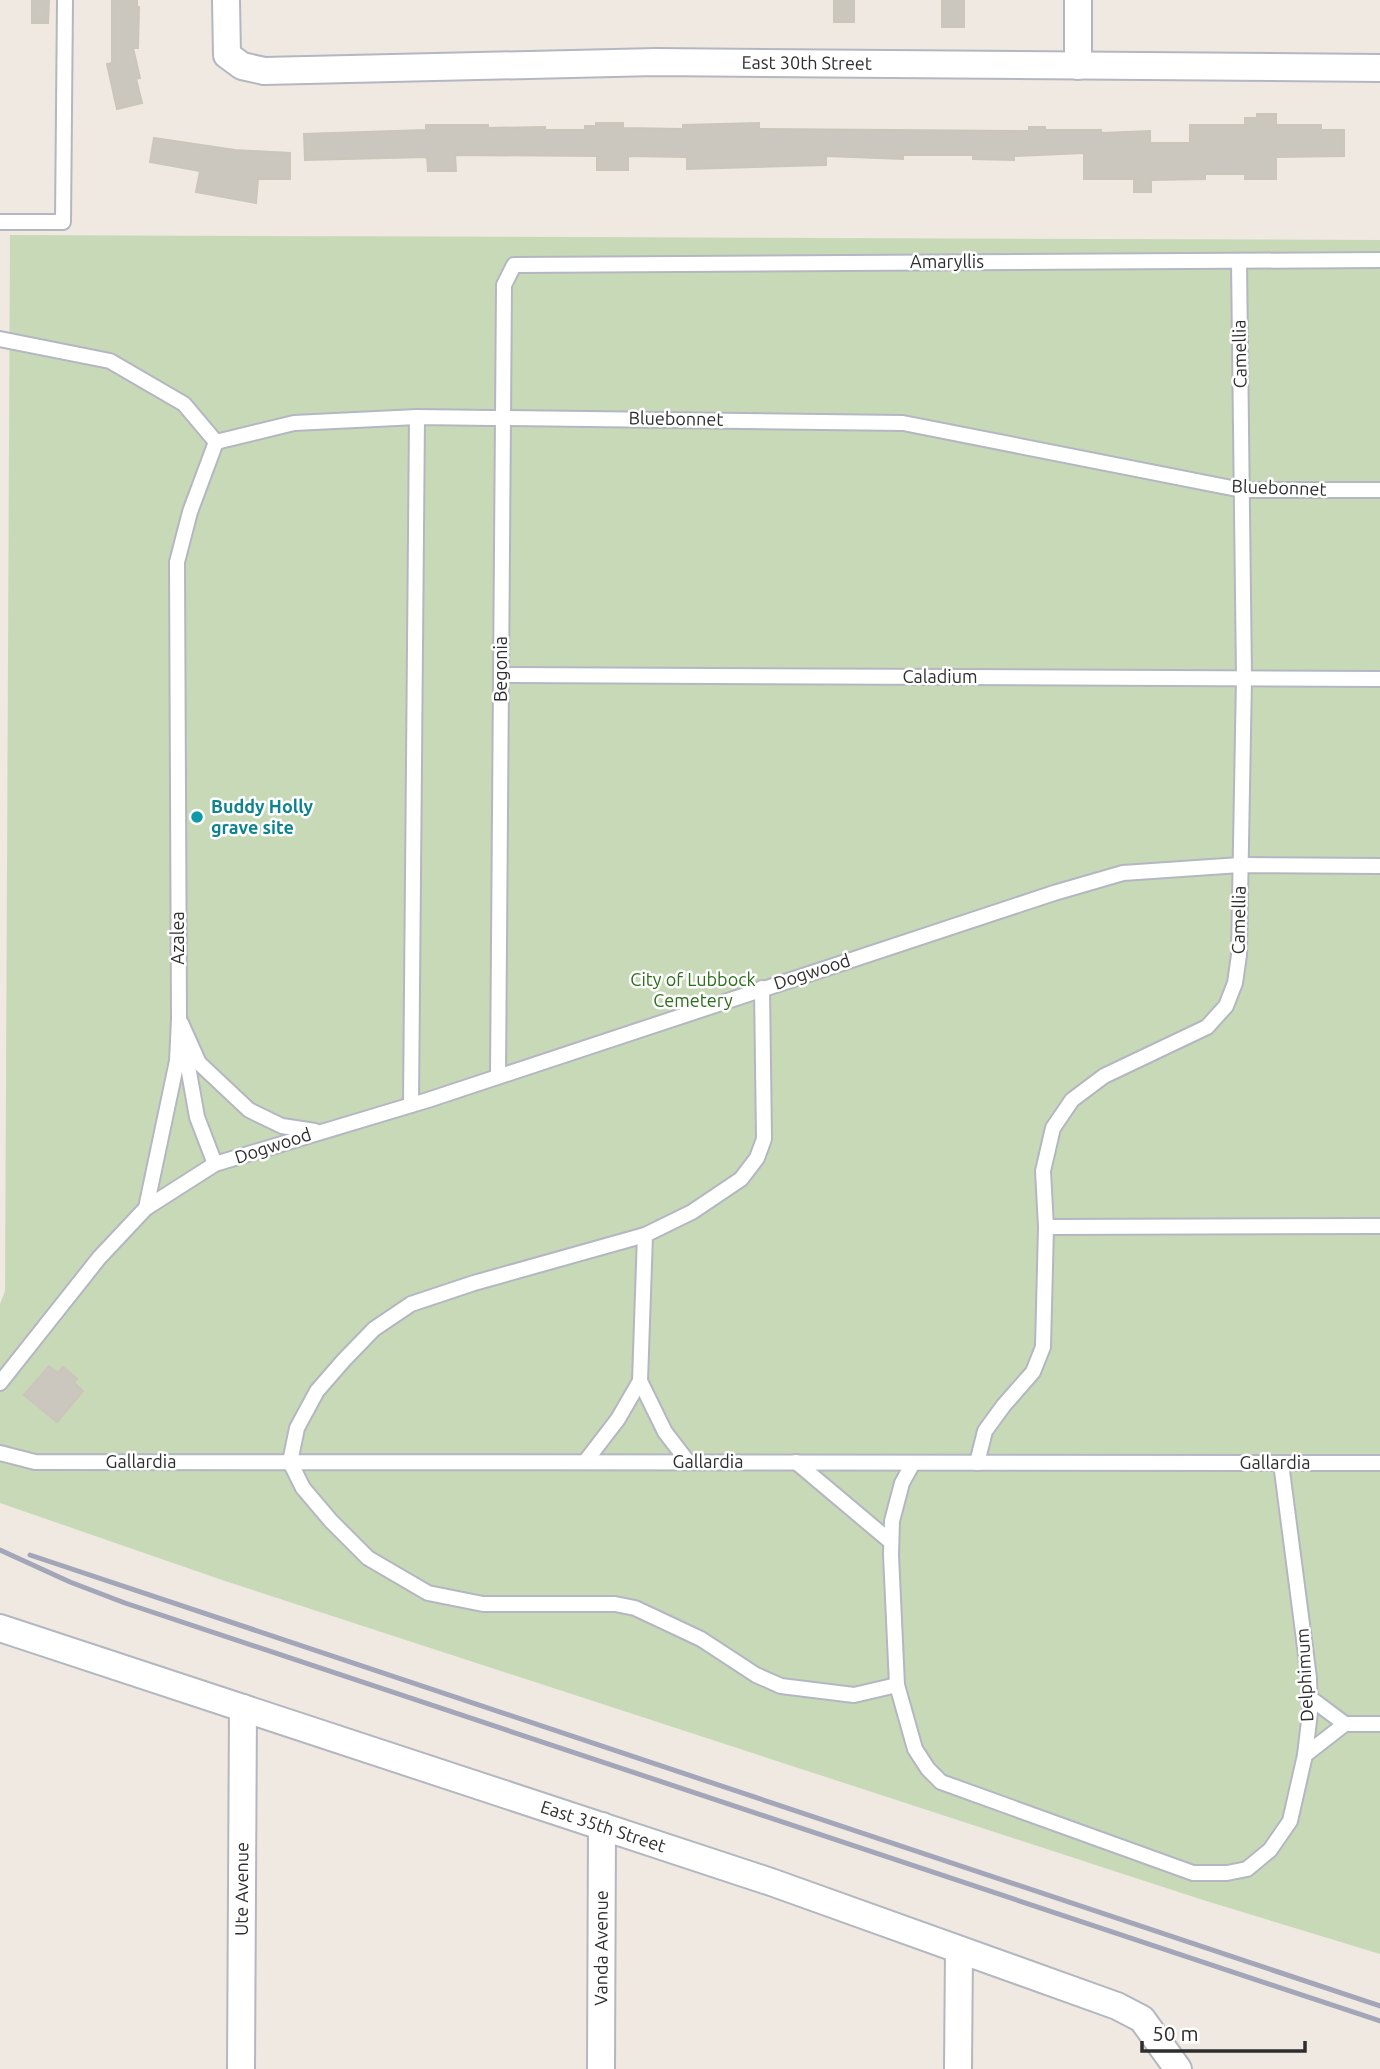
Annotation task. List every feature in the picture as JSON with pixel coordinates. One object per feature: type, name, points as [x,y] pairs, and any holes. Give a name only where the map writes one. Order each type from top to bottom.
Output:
[{"type":"street","name":"East 30th Street","points":[[226,0],[228,55],[242,66],[264,71],[656,62],[1380,68]]},
{"type":"street","points":[[1078,0],[1078,66]]},
{"type":"street","name":"East 35th Street","points":[[0,1628],[771,1882],[1107,2003],[1142,2019],[1178,2069]]},
{"type":"street","name":"Ute Avenue","points":[[241,2069],[243,1708]]},
{"type":"street","name":"Vanda Avenue","points":[[601,2069],[602,1826]]},
{"type":"street","points":[[958,2069],[959,1950]]},
{"type":"lane","points":[[0,222],[63,222],[65,0]]},
{"type":"lane","name":"Amaryllis","points":[[514,265],[1380,260]]},
{"type":"lane","name":"Camellia","points":[[977,1463],[985,1431],[1032,1372],[1044,1347],[1044,1171],[1054,1128],[1072,1100],[1104,1076],[1132,1060],[1178,1042],[1206,1027],[1226,1006],[1235,983],[1239,955],[1244,678],[1239,261]]},
{"type":"lane","name":"Begonia","points":[[498,1075],[504,285],[514,265]]},
{"type":"lane","points":[[0,340],[110,361],[184,404],[216,442]]},
{"type":"lane","points":[[411,1105],[417,417]]},
{"type":"lane","name":"Bluebonnet","points":[[216,442],[293,423],[417,417],[903,423],[1242,490],[1380,490]]},
{"type":"lane","name":"Azalea","points":[[146,1208],[177,1060],[177,562],[190,512],[216,442]]},
{"type":"lane","name":"Caladium","points":[[501,675],[1380,679]]},
{"type":"lane","name":"Dogwood","points":[[146,1208],[215,1164],[411,1105],[1054,892],[1123,873],[1240,865],[1380,866]]},
{"type":"lane","points":[[762,988],[764,1139],[757,1158],[741,1179],[692,1212],[645,1235],[474,1283],[411,1304],[374,1329],[317,1391],[298,1428],[290,1462],[303,1488],[368,1558],[428,1593],[483,1604],[615,1604],[635,1608],[701,1639],[756,1675],[781,1686],[854,1695],[897,1685],[892,1521],[902,1483],[913,1463]]},
{"type":"lane","points":[[179,1018],[199,1063],[249,1110],[282,1126],[320,1131]]},
{"type":"lane","points":[[179,1018],[197,1117],[215,1164]]},
{"type":"lane","points":[[0,1383],[99,1258],[146,1208]]},
{"type":"lane","points":[[1046,1227],[1380,1226]]},
{"type":"lane","points":[[584,1462],[618,1419],[640,1381],[645,1235]]},
{"type":"lane","points":[[640,1381],[666,1432],[688,1462]]},
{"type":"lane","name":"Gallardia","points":[[0,1453],[35,1462],[1380,1463]]},
{"type":"lane","points":[[796,1462],[891,1542]]},
{"type":"lane","name":"Delphimum","points":[[897,1685],[915,1749],[928,1769],[941,1782],[1194,1873],[1227,1873],[1247,1869],[1270,1850],[1290,1821],[1305,1755],[1309,1698],[1304,1626],[1281,1463]]},
{"type":"lane","points":[[1309,1698],[1345,1724],[1380,1724]]},
{"type":"lane","points":[[1305,1755],[1345,1724]]},
{"type":"green space","name":"City of Lubbock Cemetery","points":[[10,235],[1380,240],[1380,1954],[1203,1900],[225,1581],[0,1503],[0,1304],[5,1291]]},
{"type":"building","points":[[32,0],[49,0],[48,23],[32,23]]},
{"type":"building","points":[[112,0],[137,0],[139,7],[138,48],[133,48],[142,103],[117,109],[107,64],[112,63]]},
{"type":"building","points":[[834,0],[854,0],[854,22],[834,22]]},
{"type":"building","points":[[942,0],[964,0],[964,27],[942,27]]},
{"type":"building","points":[[1257,114],[1276,114],[1276,125],[1321,125],[1321,130],[1344,130],[1344,156],[1276,157],[1276,179],[1245,179],[1245,174],[1205,174],[1205,179],[1151,180],[1151,192],[1134,192],[1134,179],[1084,179],[1084,153],[1014,156],[1014,160],[973,159],[973,155],[903,155],[903,159],[826,156],[826,165],[687,169],[687,157],[628,156],[628,170],[597,170],[597,156],[455,155],[456,171],[428,171],[427,157],[305,160],[304,134],[426,130],[426,125],[585,130],[585,126],[596,126],[596,123],[623,123],[623,128],[683,129],[683,125],[759,123],[759,129],[1029,131],[1029,127],[1045,127],[1045,130],[1101,130],[1101,133],[1150,131],[1150,143],[1190,143],[1190,125],[1245,125],[1245,118],[1257,118]]},
{"type":"building","points":[[154,138],[235,150],[290,153],[290,179],[258,179],[256,203],[196,192],[200,171],[150,162]]},
{"type":"building","points":[[49,1366],[58,1373],[63,1367],[77,1379],[74,1383],[83,1391],[57,1422],[24,1395]]},
{"type":"railway","points":[[0,1550],[70,1582],[125,1603],[1380,2021]]},
{"type":"railway","points":[[30,1555],[1380,2006]]},
{"type":"place","name":"Buddy Holly grave site","points":[[197,817]]}]
